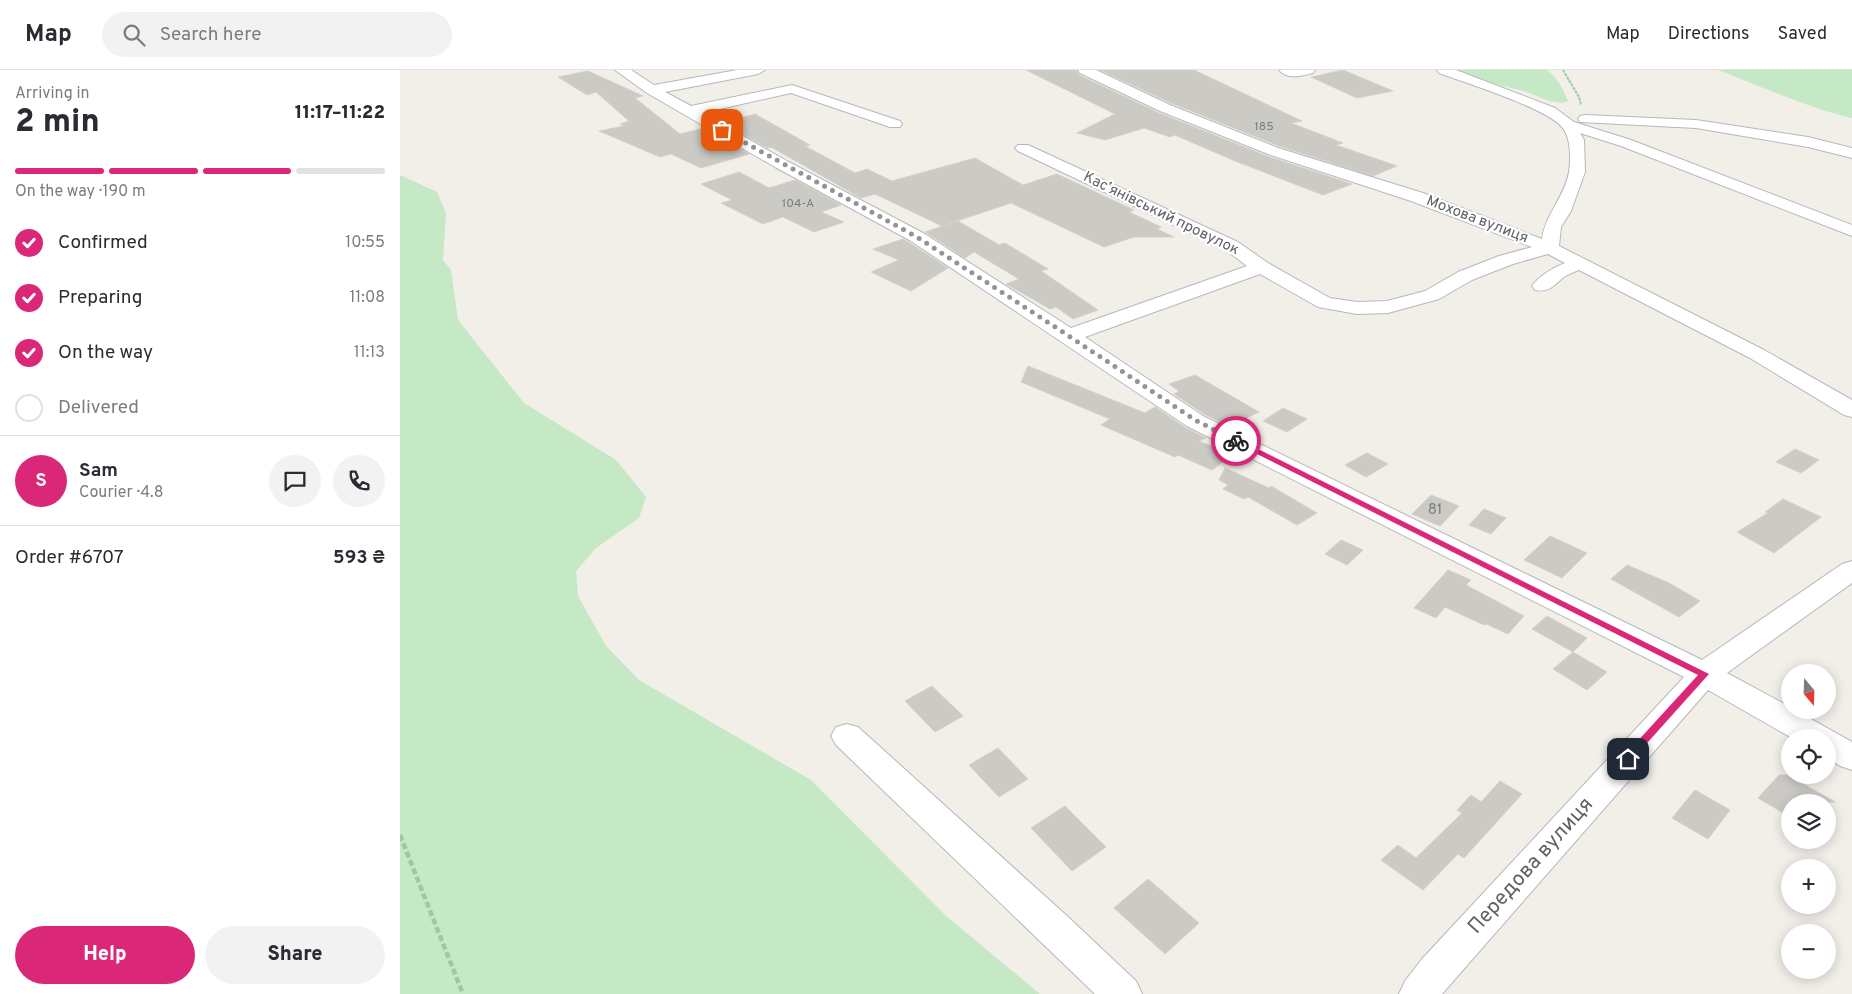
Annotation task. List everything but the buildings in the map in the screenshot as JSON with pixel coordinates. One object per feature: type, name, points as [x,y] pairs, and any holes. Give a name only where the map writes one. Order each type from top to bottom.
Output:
[{"type":"street","points":[[622,70],[652,90],[781,164],[917,237],[1195,420],[1704,674],[1803,729]]},
{"type":"street","points":[[652,90],[758,70]]},
{"type":"street","name":"Мохова вулиця","points":[[1085,70],[1165,108],[1273,151],[1417,197],[1550,248],[1757,354],[1852,410]]},
{"type":"street","points":[[1286,70],[1293,73],[1308,70]]},
{"type":"street","points":[[1444,70],[1550,111],[1569,125],[1626,143],[1852,231]]},
{"type":"street","points":[[690,111],[792,89],[895,124]]},
{"type":"street","points":[[1585,119],[1696,124],[1808,142],[1852,153]]},
{"type":"street","points":[[1550,248],[1552,227],[1562,211],[1577,172],[1576,140],[1569,125]]},
{"type":"street","name":"Касʼянівський провулок","points":[[1023,148],[1232,246],[1261,267],[1325,303],[1356,308],[1388,307],[1432,295],[1464,276],[1506,260],[1550,248]]},
{"type":"street","points":[[1501,228],[1522,230],[1536,228],[1556,221]]},
{"type":"street","points":[[1542,286],[1559,272],[1578,264]]},
{"type":"street","points":[[1069,336],[1261,267]]},
{"type":"street","name":"Передова вулиця","points":[[1419,994],[1436,971],[1704,674],[1852,570]]},
{"type":"street","points":[[847,736],[1054,928],[1122,994]]},
{"type":"street","points":[[1836,747],[1852,757]]},
{"type":"path","points":[[1563,70],[1579,97],[1585,119]]},
{"type":"path","points":[[400,835],[463,994]]},
{"type":"green space","points":[[1456,70],[1547,70],[1557,80],[1568,101],[1563,103],[1549,101],[1524,91],[1482,81]]},
{"type":"green space","points":[[1718,70],[1852,70],[1852,118],[1801,102]]},
{"type":"green space","points":[[400,175],[437,192],[446,213],[443,260],[451,270],[458,320],[524,403],[616,460],[646,497],[639,518],[596,548],[576,571],[578,596],[606,646],[639,680],[811,780],[946,916],[1040,994],[400,994]]},
{"type":"way so far","points":[[722,130],[917,237],[1195,420],[1236,441]]},
{"type":"route","points":[[1236,441],[1704,674],[1628,759]]}]
